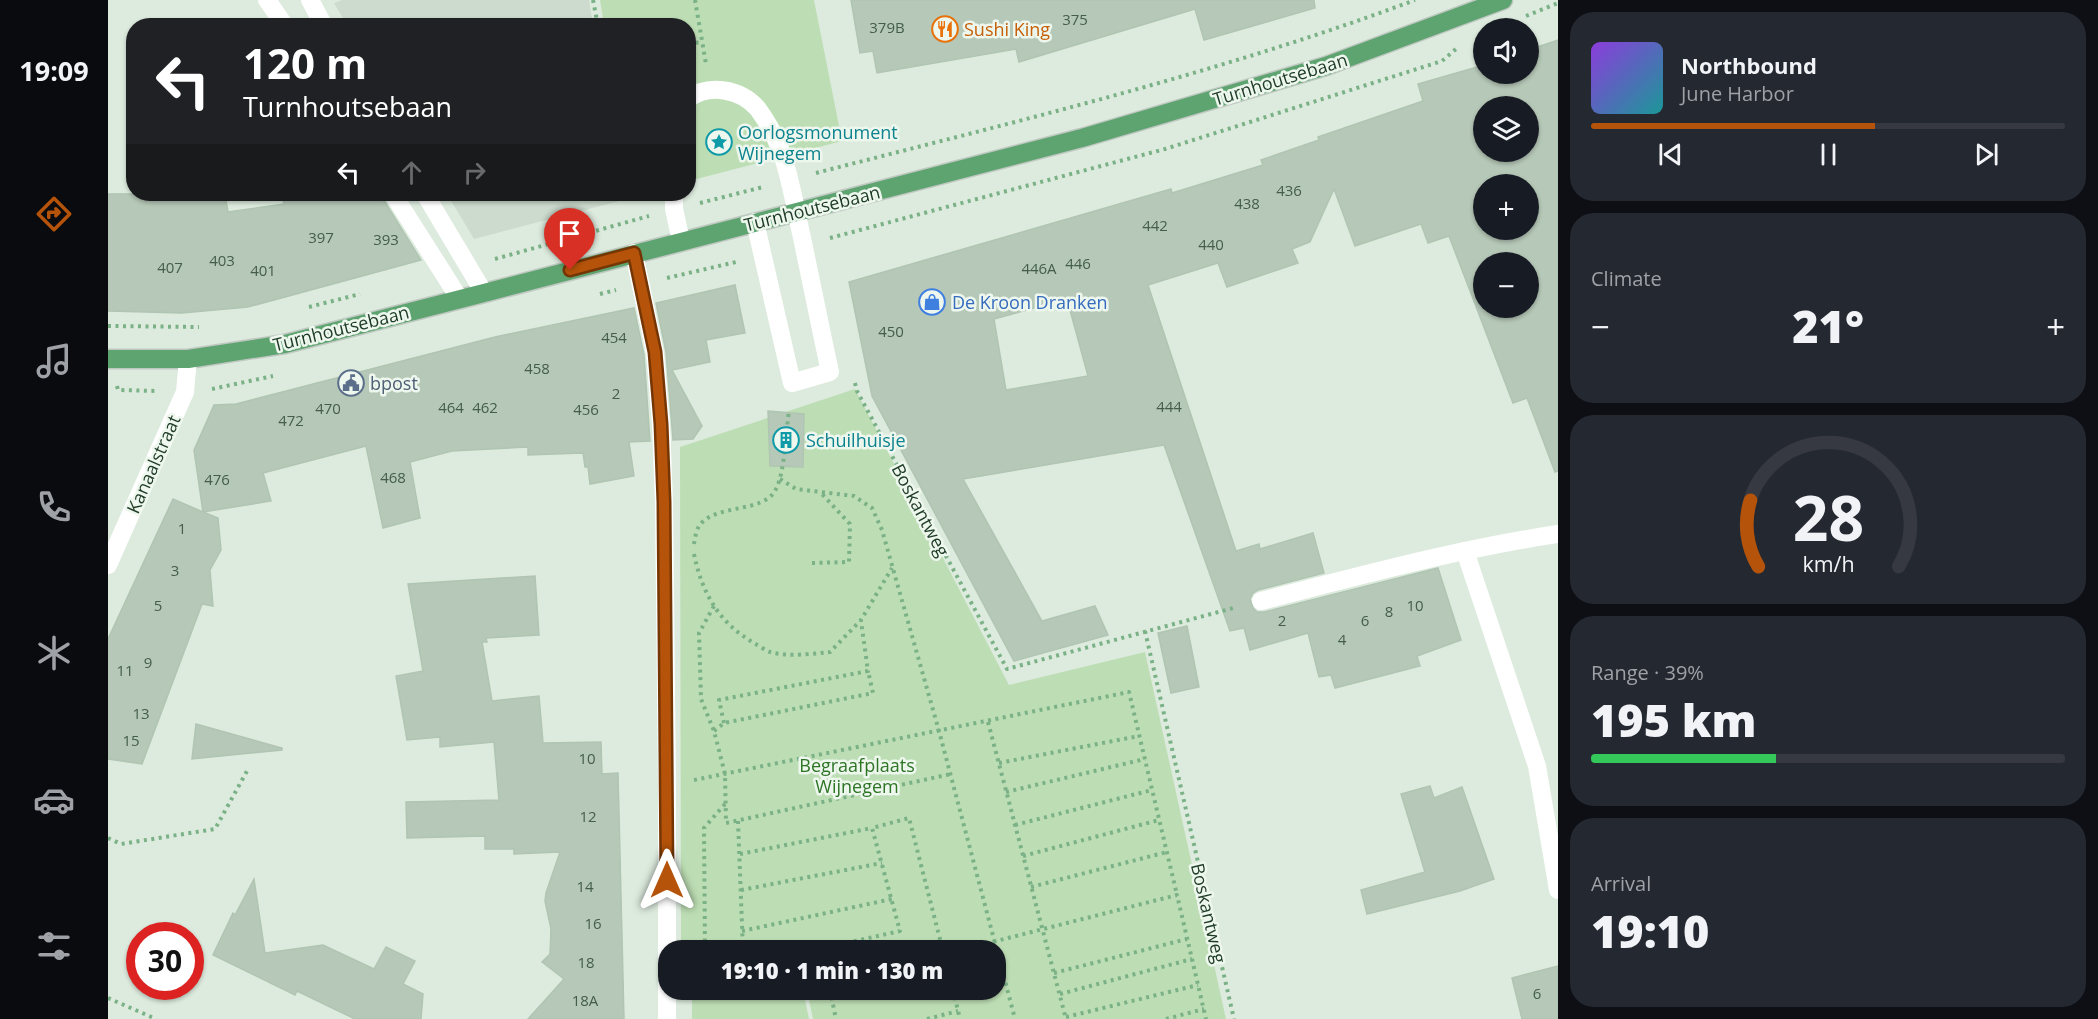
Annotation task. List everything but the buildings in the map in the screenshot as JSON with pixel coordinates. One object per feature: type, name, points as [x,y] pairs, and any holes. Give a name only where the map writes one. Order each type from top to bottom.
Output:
[{"type":"main road","name":"Turnhoutsebaan","points":[[108,359],[188,360],[285,344],[484,293],[1082,138],[1326,66],[1503,0]]},
{"type":"street","points":[[267,0],[279,18]]},
{"type":"street","points":[[310,0],[320,18]]},
{"type":"street","points":[[696,94],[709,89],[729,92],[747,100],[757,109],[780,149],[796,212],[830,372],[792,383],[755,222]]},
{"type":"street","points":[[397,201],[459,298]]},
{"type":"street","points":[[429,201],[484,293]]},
{"type":"street","points":[[675,201],[681,242]]},
{"type":"street","points":[[634,253],[655,352],[661,424],[667,785],[667,1019]]},
{"type":"street","name":"Kanaalstraat","points":[[108,565],[184,392],[188,360]]},
{"type":"street","points":[[1261,601],[1396,566],[1558,534]]},
{"type":"street","points":[[1465,551],[1537,766],[1558,890]]},
{"type":"path","points":[[593,0],[596,18]]},
{"type":"path","points":[[695,0],[709,89]]},
{"type":"path","points":[[696,43],[702,43]]},
{"type":"path","points":[[819,206],[830,248]]},
{"type":"path","points":[[108,326],[188,328]]},
{"type":"path","name":"Boskantweg","points":[[855,380],[857,391],[1007,669],[1261,601]]},
{"type":"path","points":[[792,383],[780,479],[776,490],[768,500],[706,518],[698,527],[693,547],[694,556],[704,586],[719,616],[742,636],[769,652],[800,655],[830,652],[861,620],[892,568]]},
{"type":"path","points":[[780,479],[796,489],[854,496],[872,508],[882,530],[939,731],[994,940]]},
{"type":"path","points":[[812,563],[849,562],[850,524],[820,493]]},
{"type":"path","points":[[714,606],[699,633],[701,699],[714,731],[725,774],[726,823],[951,774]]},
{"type":"path","points":[[714,731],[724,723],[873,693],[861,620]]},
{"type":"path","name":"Boskantweg","points":[[1145,631],[1233,1019]]},
{"type":"path","points":[[724,723],[719,700],[868,670]]},
{"type":"path","points":[[667,785],[1129,692],[1206,1019]]},
{"type":"path","points":[[988,722],[1066,1018],[1197,985]]},
{"type":"path","points":[[999,764],[1139,736]]},
{"type":"path","points":[[1006,792],[1145,759]]},
{"type":"path","points":[[108,838],[121,844],[215,829],[247,771]]},
{"type":"path","points":[[1015,825],[1152,790]]},
{"type":"path","points":[[705,940],[704,828],[725,803]]},
{"type":"path","points":[[740,854],[872,828],[909,818],[940,940]]},
{"type":"path","points":[[1023,856],[1159,820]]},
{"type":"path","points":[[738,821],[742,940]]},
{"type":"path","points":[[860,940],[900,931],[872,828]]},
{"type":"path","points":[[1031,887],[1167,852]]},
{"type":"path","points":[[741,890],[882,863]]},
{"type":"path","points":[[1002,940],[1177,895]]},
{"type":"path","points":[[742,931],[891,899]]},
{"type":"path","points":[[1054,973],[1187,939]]},
{"type":"path","points":[[1059,994],[1192,959]]},
{"type":"path","points":[[1006,984],[1015,1019]]},
{"type":"path","points":[[108,999],[156,1019]]},
{"type":"path","points":[[832,1000],[836,1019]]},
{"type":"path","points":[[955,1000],[960,1019]]},
{"type":"path","points":[[1166,1019],[1203,1010]]},
{"type":"path","points":[[927,1019],[958,1011]]},
{"type":"shaded area","points":[[342,0],[589,0],[592,18],[343,18],[334,3]]},
{"type":"shaded area","points":[[451,201],[619,201],[474,239]]},
{"type":"green space","points":[[600,0],[814,0],[842,141],[696,179],[696,18],[603,18]]},
{"type":"green space","name":"Begraafplaats Wijnegem","points":[[855,389],[1009,685],[1145,652],[1226,1019],[813,1019],[809,1000],[1006,1000],[1006,940],[681,940],[680,447]]},
{"type":"green space","points":[[692,1000],[805,1000],[809,1019],[692,1019]]},
{"type":"place","name":"Sushi King","points":[[945,29]]},
{"type":"place","name":"Oorlogsmonument Wijnegem","points":[[719,142]]},
{"type":"place","name":"De Kroon Dranken","points":[[932,302]]},
{"type":"place","name":"bpost","points":[[351,383]]},
{"type":"place","name":"Schuilhuisje","points":[[786,440]]},
{"type":"route","points":[[570,270],[634,253],[655,352],[664,502],[667,880]]}]
